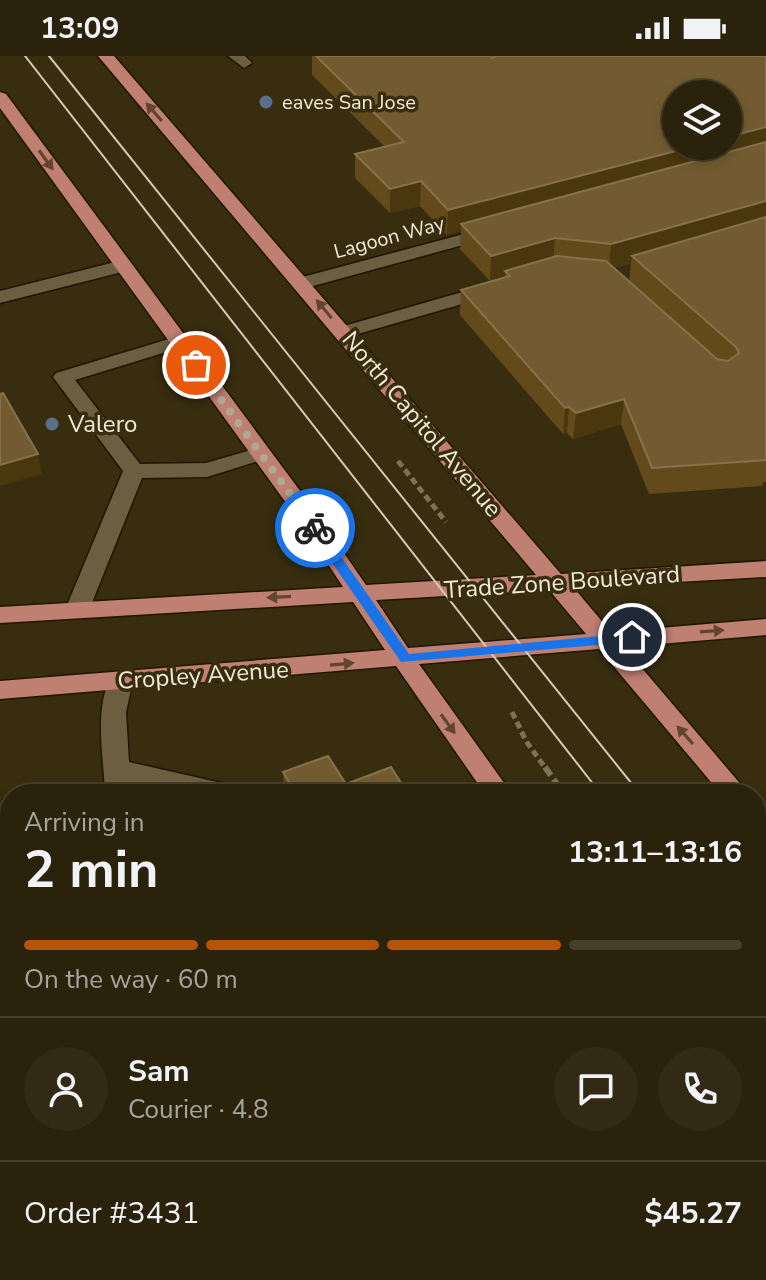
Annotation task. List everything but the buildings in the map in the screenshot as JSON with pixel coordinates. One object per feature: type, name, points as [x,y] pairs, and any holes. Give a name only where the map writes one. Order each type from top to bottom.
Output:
[{"type":"main road","name":"North Capitol Avenue","points":[[106,56],[728,784]]},
{"type":"main road","points":[[0,97],[261,453],[492,784]]},
{"type":"main road","name":"Trade Zone Boulevard","points":[[357,593],[766,569]]},
{"type":"main road","points":[[0,615],[357,593]]},
{"type":"main road","points":[[405,658],[766,627]]},
{"type":"main road","name":"Cropley Avenue","points":[[0,690],[405,658]]},
{"type":"street","name":"Lagoon Way","points":[[302,283],[507,228]]},
{"type":"street","points":[[0,297],[123,266]]},
{"type":"street","points":[[344,332],[512,284]]},
{"type":"street","points":[[134,471],[63,377],[179,342]]},
{"type":"street","points":[[134,471],[207,470],[261,453]]},
{"type":"street","points":[[77,610],[134,471]]},
{"type":"street","points":[[121,681],[114,712],[117,781],[142,784]]},
{"type":"path","points":[[398,461],[446,522]]},
{"type":"path","points":[[512,712],[526,741],[557,784]]},
{"type":"tram line","points":[[25,56],[593,784]]},
{"type":"tram line","points":[[49,56],[632,784]]},
{"type":"way so far","points":[[196,365],[315,528]]},
{"type":"place","name":"eaves San Jose","points":[[266,102]]},
{"type":"place","name":"Valero","points":[[52,424]]},
{"type":"route","points":[[315,528],[357,593],[405,658],[632,637]]}]
